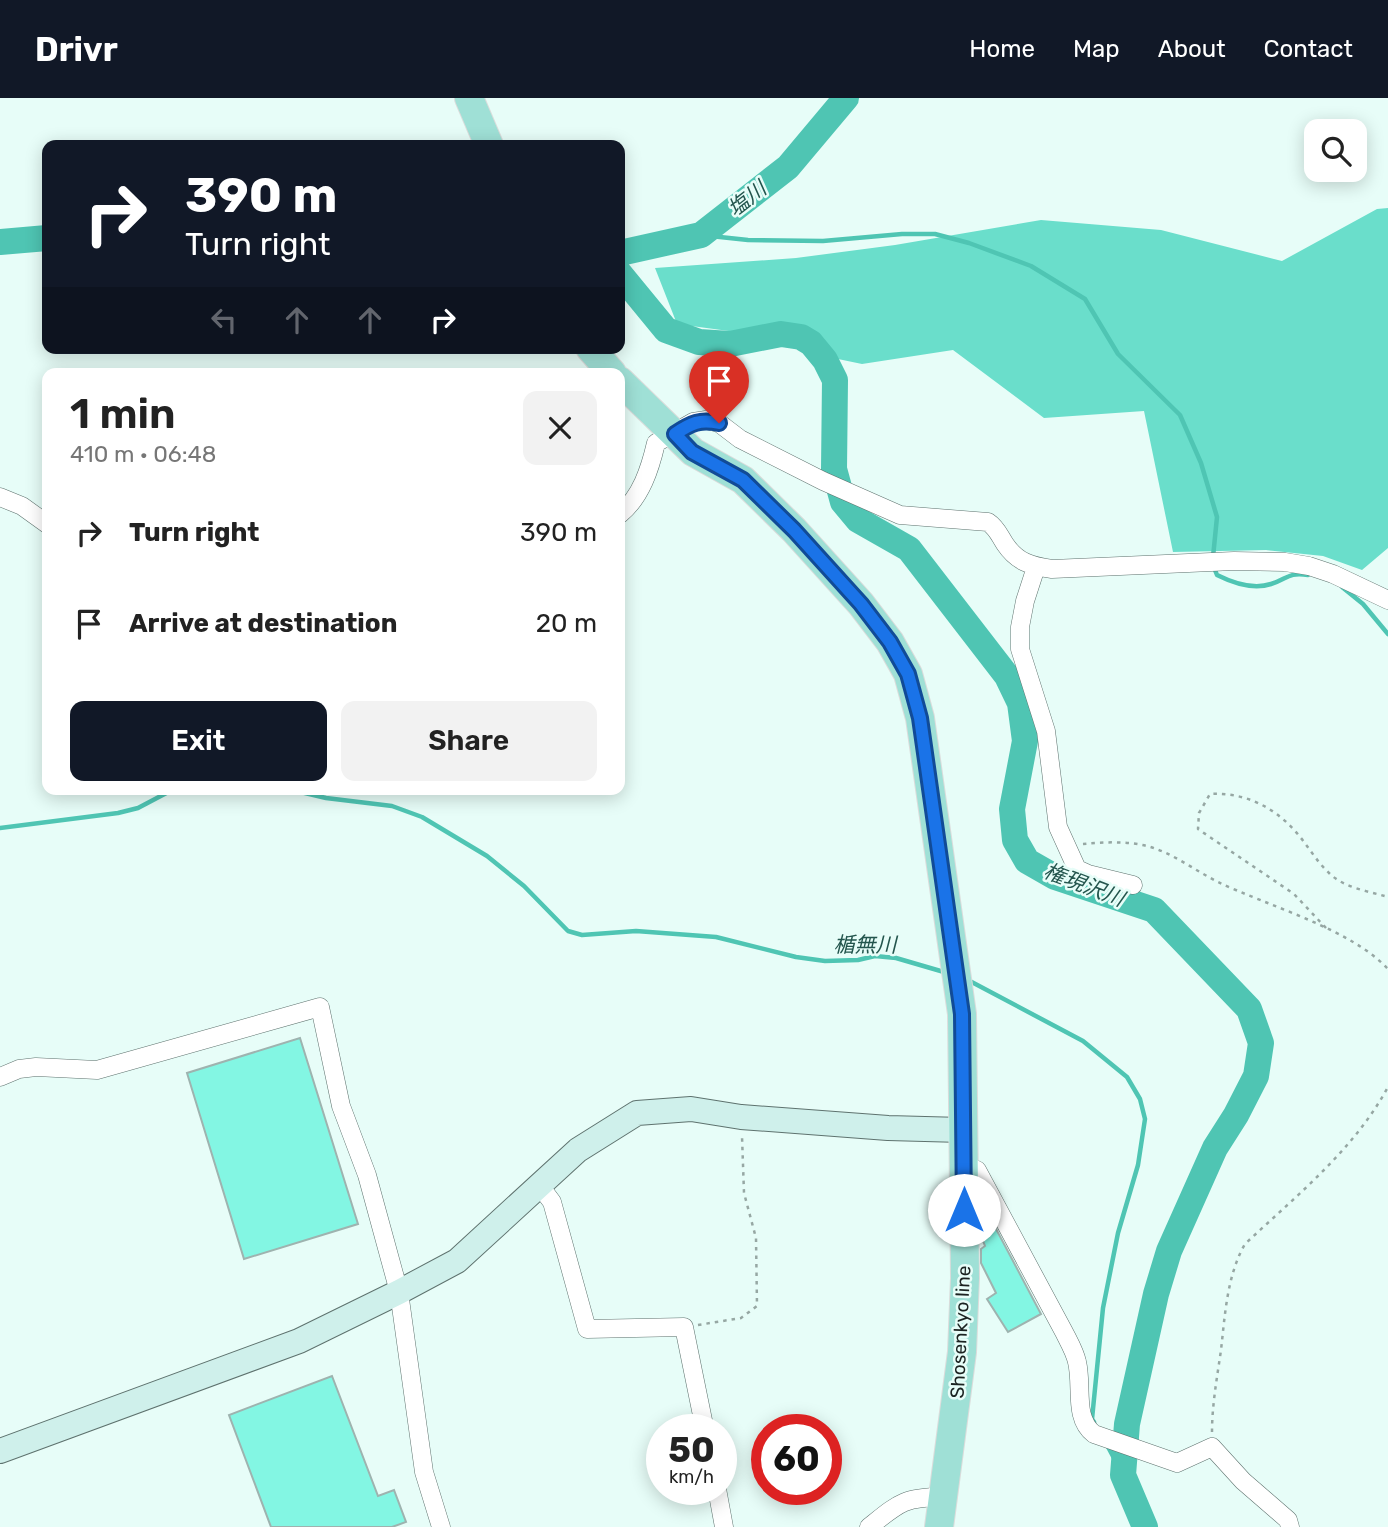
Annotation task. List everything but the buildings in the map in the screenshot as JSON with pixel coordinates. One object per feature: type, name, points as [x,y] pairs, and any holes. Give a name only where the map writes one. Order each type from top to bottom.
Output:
[{"type":"main road","points":[[468,98],[487,140]]},
{"type":"main road","points":[[595,354],[608,368]]},
{"type":"main road","name":"Shosenkyo line","points":[[625,387],[692,452],[743,480],[794,530],[861,604],[890,642],[908,674],[920,718],[960,1002],[965,1278],[962,1352],[939,1527]]},
{"type":"street","points":[[625,510],[650,470],[656,443],[693,422],[706,420],[719,423],[740,439],[823,481],[900,515],[988,522],[996,527],[1017,559],[1036,567],[1052,569],[1234,561],[1285,562],[1333,573],[1388,600]]},
{"type":"street","points":[[0,497],[22,506],[42,520]]},
{"type":"street","points":[[1036,567],[1025,601],[1020,627],[1020,649],[1046,731],[1058,827],[1077,869],[1133,885]]},
{"type":"street","points":[[0,1077],[19,1069],[36,1067],[97,1070],[320,1007],[341,1106],[367,1175],[400,1292],[424,1472],[441,1527]]},
{"type":"street","points":[[0,1451],[299,1341],[400,1292],[457,1261],[578,1150],[637,1113],[691,1109],[741,1117],[888,1128],[962,1130]]},
{"type":"street","points":[[964,1165],[977,1170],[1077,1359],[1081,1384],[1080,1410],[1086,1427],[1094,1434],[1177,1463],[1212,1447],[1243,1481],[1288,1520],[1290,1527]]},
{"type":"street","points":[[540,1186],[552,1202],[587,1329],[684,1327],[702,1414]]},
{"type":"street","points":[[869,1527],[900,1502],[917,1497],[943,1497]]},
{"type":"street","points":[[720,1505],[724,1527]]},
{"type":"path","points":[[1326,928],[1294,894],[1198,829],[1199,813],[1210,794],[1242,796],[1272,810],[1294,830],[1328,873],[1343,884],[1388,897]]},
{"type":"path","points":[[1066,846],[1103,843],[1147,846],[1189,864],[1216,881],[1326,928],[1379,959],[1388,969]]},
{"type":"path","points":[[1212,1447],[1212,1413],[1227,1305],[1237,1258],[1245,1244],[1337,1159],[1388,1087]]},
{"type":"path","points":[[684,1327],[741,1318],[757,1306],[756,1238],[744,1193],[741,1117]]},
{"type":"green space","points":[[1388,208],[1388,548],[1362,570],[1323,556],[1266,550],[1173,552],[1144,411],[1044,418],[953,350],[862,364],[838,359],[808,332],[784,322],[736,332],[677,324],[655,268],[796,258],[895,245],[1041,220],[1161,230],[1282,261],[1377,209]]},
{"type":"waterway","name":"塩川","points":[[625,252],[701,235],[788,167],[846,98]]},
{"type":"waterway","points":[[701,235],[748,240],[823,241],[935,234],[969,243],[1031,266],[1085,299],[1118,354],[1180,415],[1201,463],[1217,517],[1213,557]]},
{"type":"waterway","name":"塩川","points":[[0,242],[42,238]]},
{"type":"waterway","name":"権現沢川","points":[[625,280],[666,330],[699,342],[730,344],[781,334],[801,337],[811,343],[825,360],[835,380],[834,469],[843,502],[858,520],[909,549],[1007,676],[1020,703],[1025,741],[1012,809],[1015,840],[1027,861],[1055,877],[1154,910],[1249,1009],[1261,1043],[1256,1076],[1215,1148],[1169,1251],[1156,1294],[1127,1424],[1123,1475],[1145,1527]]},
{"type":"waterway","points":[[1213,565],[1217,575],[1250,586],[1264,586],[1292,575],[1308,575]]},
{"type":"waterway","points":[[1342,587],[1363,604],[1388,634]]},
{"type":"waterway","name":"楯無川","points":[[0,828],[118,813],[138,808],[163,795]]},
{"type":"waterway","name":"楯無川","points":[[313,795],[392,806],[422,817],[487,856],[524,886],[568,931],[582,935],[636,931],[716,937],[796,957],[825,961],[858,960],[875,956],[896,958],[944,972]]},
{"type":"waterway","name":"楯無川","points":[[966,979],[1083,1041],[1127,1077],[1140,1099],[1145,1119],[1138,1165],[1118,1233],[1103,1308],[1092,1419],[1094,1422]]},
{"type":"waterway","name":"楯無川","points":[[1107,1445],[1123,1475]]},
{"type":"route","points":[[719,423],[706,420],[693,422],[675,434],[692,452],[743,480],[794,530],[861,604],[890,642],[908,674],[920,718],[962,1014],[964,1210]]}]
